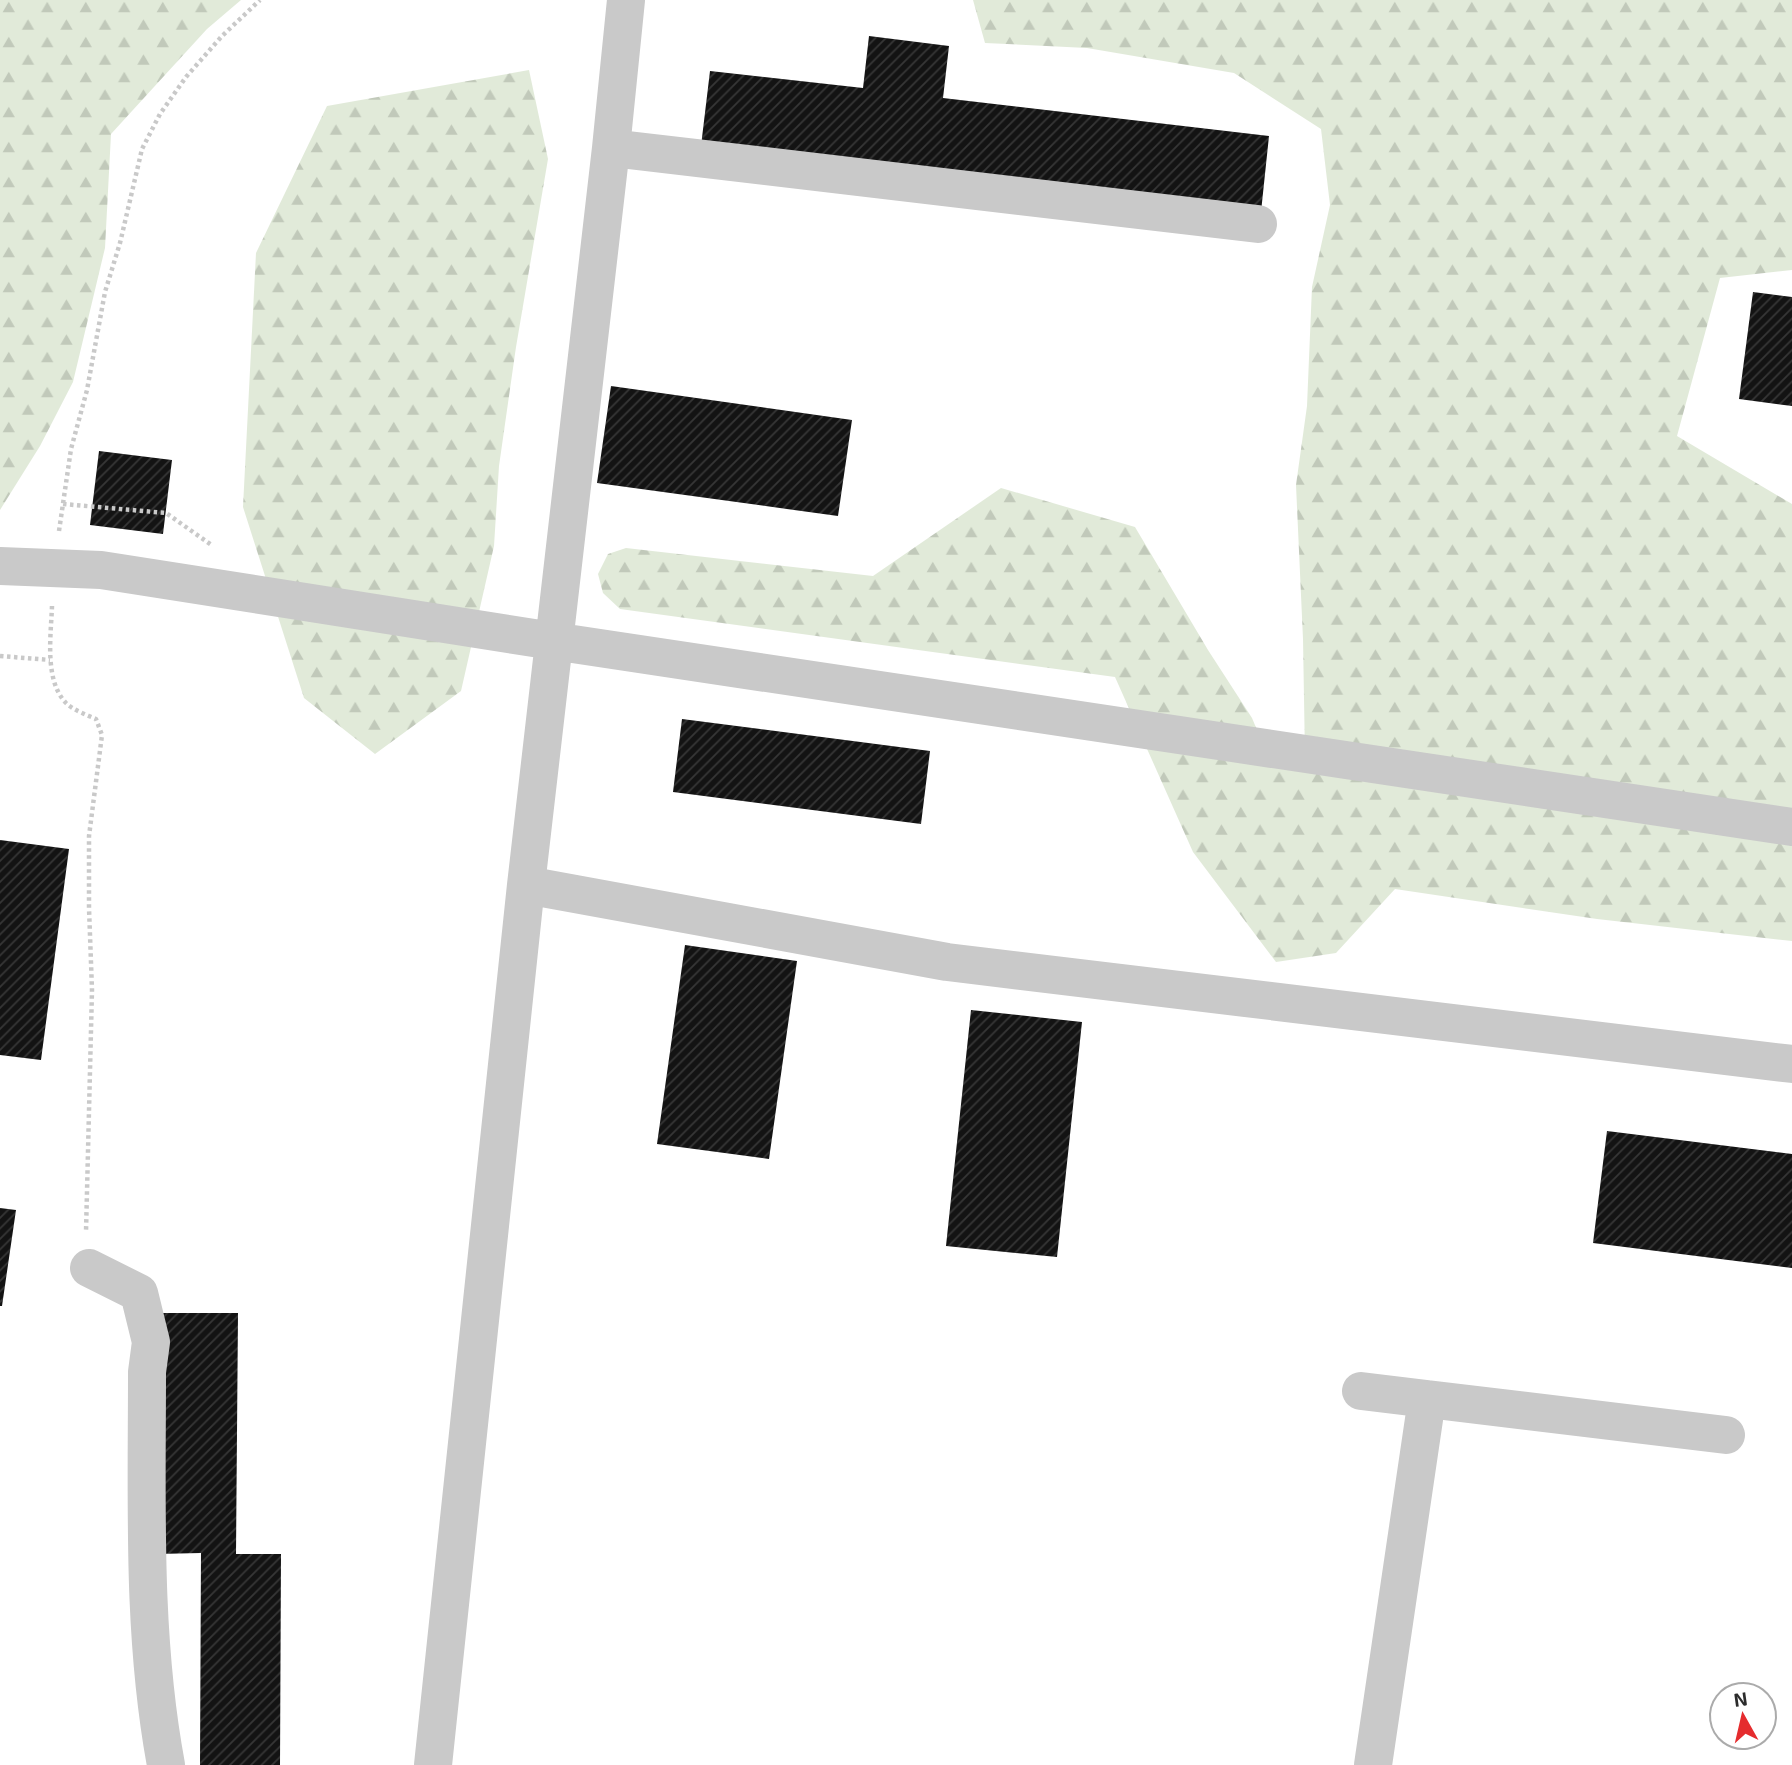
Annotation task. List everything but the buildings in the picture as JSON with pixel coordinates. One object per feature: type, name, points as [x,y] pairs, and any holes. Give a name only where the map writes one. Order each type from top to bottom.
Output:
[{"type":"lane","points":[[433,1765],[526,885],[626,0]]},
{"type":"lane","points":[[611,148],[1258,224]]},
{"type":"lane","points":[[0,566],[101,570],[553,641],[1792,827]]},
{"type":"lane","points":[[526,885],[947,962],[1792,1064]]},
{"type":"lane","points":[[89,1268],[139,1293],[151,1342],[147,1372],[147,1577],[158,1722],[166,1765]]},
{"type":"lane","points":[[1361,1391],[1726,1435]]},
{"type":"lane","points":[[1373,1765],[1427,1399]]},
{"type":"path","points":[[221,552],[166,513],[63,504],[71,449],[87,390],[105,292],[120,243],[142,149],[160,114],[186,77],[222,36],[261,0]]},
{"type":"path","points":[[54,568],[50,660],[55,683],[67,704],[96,719],[102,735],[89,836],[92,990],[86,1247],[89,1268]]},
{"type":"path","points":[[0,656],[50,660]]},
{"type":"green space","points":[[0,0],[241,0],[207,29],[111,134],[105,248],[73,382],[40,446],[0,510]]},
{"type":"green space","points":[[973,0],[1792,0],[1792,270],[1720,278],[1677,436],[1792,504],[1792,941],[1597,919],[1395,889],[1336,953],[1276,962],[1193,852],[1115,677],[620,609],[603,593],[598,574],[608,554],[626,548],[873,576],[1001,488],[1135,527],[1252,718],[1270,761],[1305,757],[1296,485],[1307,406],[1312,287],[1330,205],[1321,129],[1234,73],[1087,48],[985,43]]},
{"type":"green space","points":[[529,70],[548,159],[499,466],[494,546],[461,691],[375,754],[304,698],[243,507],[256,253],[327,106]]}]
